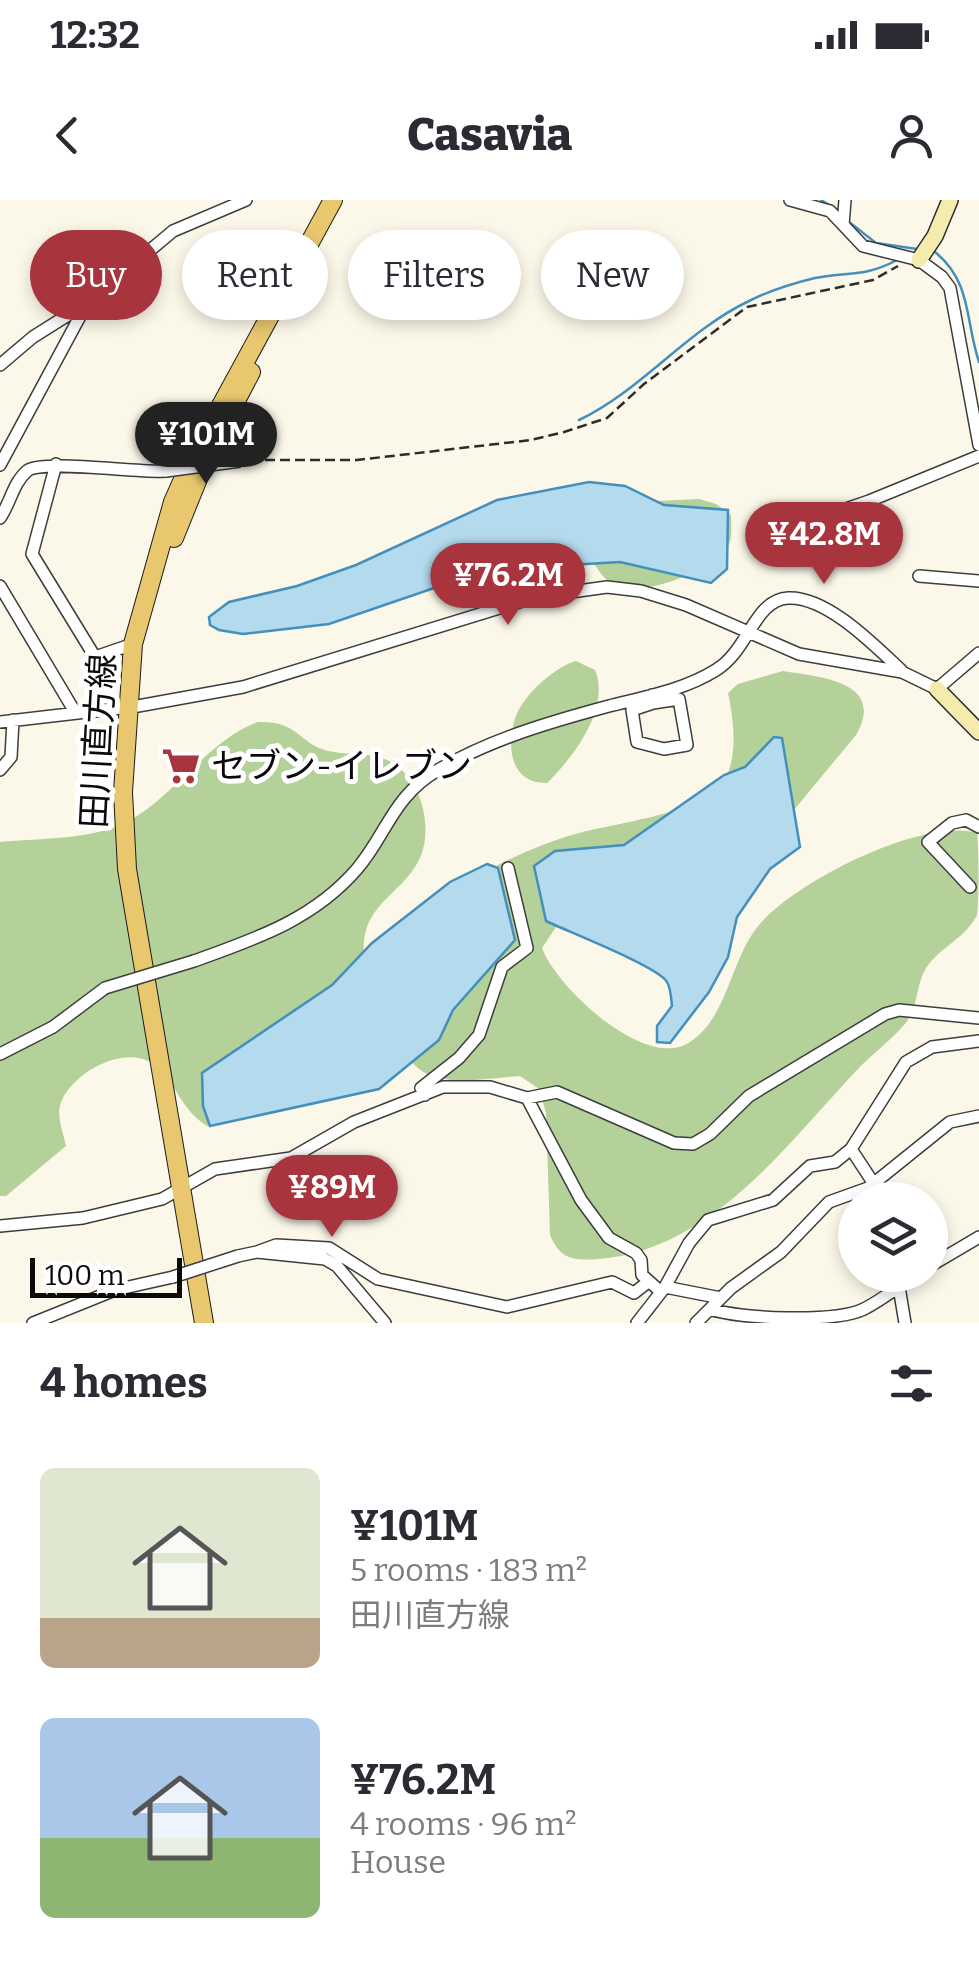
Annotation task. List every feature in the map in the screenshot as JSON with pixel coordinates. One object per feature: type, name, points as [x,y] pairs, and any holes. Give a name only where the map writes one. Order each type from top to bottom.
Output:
[{"type":"main road","name":"田川直方線","points":[[133,706],[133,644],[174,502],[192,457],[333,200]]},
{"type":"main road","name":"田川直方線","points":[[215,1323],[127,868],[123,792],[133,706],[177,528],[208,454],[345,200]]},
{"type":"main road","name":"田川直方線","points":[[186,1187],[204,1323]]},
{"type":"street","points":[[162,240],[173,231],[246,200]]},
{"type":"street","points":[[790,200],[830,211],[863,246],[920,254],[942,277],[950,288],[979,441]]},
{"type":"street","points":[[843,225],[845,200]]},
{"type":"street","points":[[920,254],[950,200]]},
{"type":"street","points":[[0,365],[61,320]]},
{"type":"street","points":[[0,465],[78,320]]},
{"type":"street","points":[[773,534],[869,501],[979,456]]},
{"type":"street","points":[[0,518],[25,472],[35,466],[166,471],[240,461]]},
{"type":"street","points":[[56,464],[32,554],[95,658],[133,644]]},
{"type":"street","points":[[920,576],[979,581]]},
{"type":"street","points":[[0,586],[75,712]]},
{"type":"street","points":[[0,770],[11,757],[6,721],[133,706],[243,687],[535,598],[608,586],[686,604],[821,660],[902,672],[937,688],[979,732]]},
{"type":"street","points":[[0,1054],[52,1027],[105,988],[194,961],[286,926],[311,912],[358,868],[393,808],[433,773],[474,751],[548,723],[653,699],[679,698],[687,745],[664,749],[636,742],[632,710],[653,699],[715,672],[736,656],[762,609],[790,597],[828,610],[859,631],[902,672]]},
{"type":"street","points":[[937,688],[979,653]]},
{"type":"street","points":[[970,887],[928,842],[952,823],[966,820],[979,827]]},
{"type":"street","points":[[425,1095],[421,1088],[459,1058],[478,1035],[502,967],[526,948],[508,868]]},
{"type":"street","points":[[0,1226],[103,1215],[162,1199],[215,1170],[290,1158],[354,1122],[443,1088],[490,1087],[527,1098],[557,1092],[674,1143],[693,1144],[710,1134],[750,1096],[884,1014],[900,1010],[979,1018]]},
{"type":"street","points":[[636,1323],[663,1290],[688,1242],[708,1220],[773,1200],[810,1166],[834,1162],[851,1149],[874,1107],[906,1062],[932,1047],[979,1041]]},
{"type":"street","points":[[527,1098],[580,1200],[610,1238],[636,1253],[648,1282],[663,1290],[721,1298]]},
{"type":"street","points":[[881,1182],[938,1129],[950,1122],[979,1116]]},
{"type":"street","points":[[851,1149],[867,1182]]},
{"type":"street","points":[[696,1323],[721,1298],[781,1252],[829,1202],[838,1200]]},
{"type":"street","points":[[948,1255],[979,1237]]},
{"type":"street","points":[[33,1323],[115,1290],[173,1277],[276,1245],[330,1248],[378,1280],[508,1307],[612,1282],[634,1293],[648,1282]]},
{"type":"street","points":[[257,1252],[325,1259],[337,1266],[385,1323]]},
{"type":"street","points":[[710,1309],[736,1318],[839,1315],[861,1311],[884,1292]]},
{"type":"street","points":[[901,1292],[905,1323]]},
{"type":"path","points":[[240,461],[357,460],[530,440],[564,432],[606,418],[644,384],[747,307],[873,280],[920,254]]},
{"type":"green space","points":[[699,499],[716,504],[731,515],[731,535],[719,556],[690,574],[654,586],[621,587],[604,578],[586,549],[620,509],[657,501]]},
{"type":"green space","points":[[576,661],[595,670],[599,685],[594,716],[557,773],[547,783],[535,782],[519,771],[514,762],[511,741],[518,710],[540,684]]},
{"type":"green space","points":[[783,671],[830,680],[856,693],[863,703],[863,717],[856,735],[779,828],[560,921],[542,948],[565,983],[583,1003],[628,1036],[672,1048],[690,1042],[713,1018],[749,939],[776,908],[861,857],[925,835],[977,833],[977,915],[929,964],[913,1011],[904,1025],[741,1191],[675,1237],[638,1252],[598,1259],[568,1257],[550,1235],[546,1113],[539,1089],[520,1076],[438,1078],[413,1063],[405,1049],[494,867],[557,840],[653,817],[707,797],[718,789],[730,768],[733,730],[728,693],[738,684]]},
{"type":"green space","points":[[258,722],[284,726],[322,749],[387,760],[410,779],[417,792],[425,823],[422,854],[409,875],[376,910],[367,927],[364,965],[370,1003],[282,1099],[225,1123],[207,1126],[198,1119],[163,1073],[144,1060],[131,1057],[104,1063],[79,1079],[62,1100],[60,1123],[66,1146],[6,1196],[0,1196],[0,842],[83,835],[129,821],[224,741]]},
{"type":"water","points":[[589,482],[625,486],[664,505],[728,510],[727,569],[711,583],[620,562],[570,565],[549,577],[509,582],[472,575],[329,624],[243,634],[210,625],[209,617],[229,602],[297,586],[356,565],[497,500]]},
{"type":"water","points":[[774,737],[782,738],[800,847],[770,869],[737,917],[728,957],[709,992],[670,1043],[657,1042],[657,1026],[672,1006],[667,982],[631,959],[546,921],[534,866],[555,851],[624,845],[724,775],[745,767]]},
{"type":"water","points":[[487,864],[498,868],[515,940],[453,1010],[439,1040],[379,1089],[210,1126],[203,1106],[202,1073],[332,985],[372,943],[450,882]]},
{"type":"waterway","points":[[821,200],[840,212]]},
{"type":"waterway","points":[[849,222],[876,243],[917,249]]},
{"type":"waterway","points":[[935,252],[956,276],[979,362]]},
{"type":"waterway","points":[[579,420],[602,408],[705,328],[749,301],[799,282],[865,272],[897,260]]},
{"type":"place","name":"セブン-イレブン","points":[[181,766]]}]
